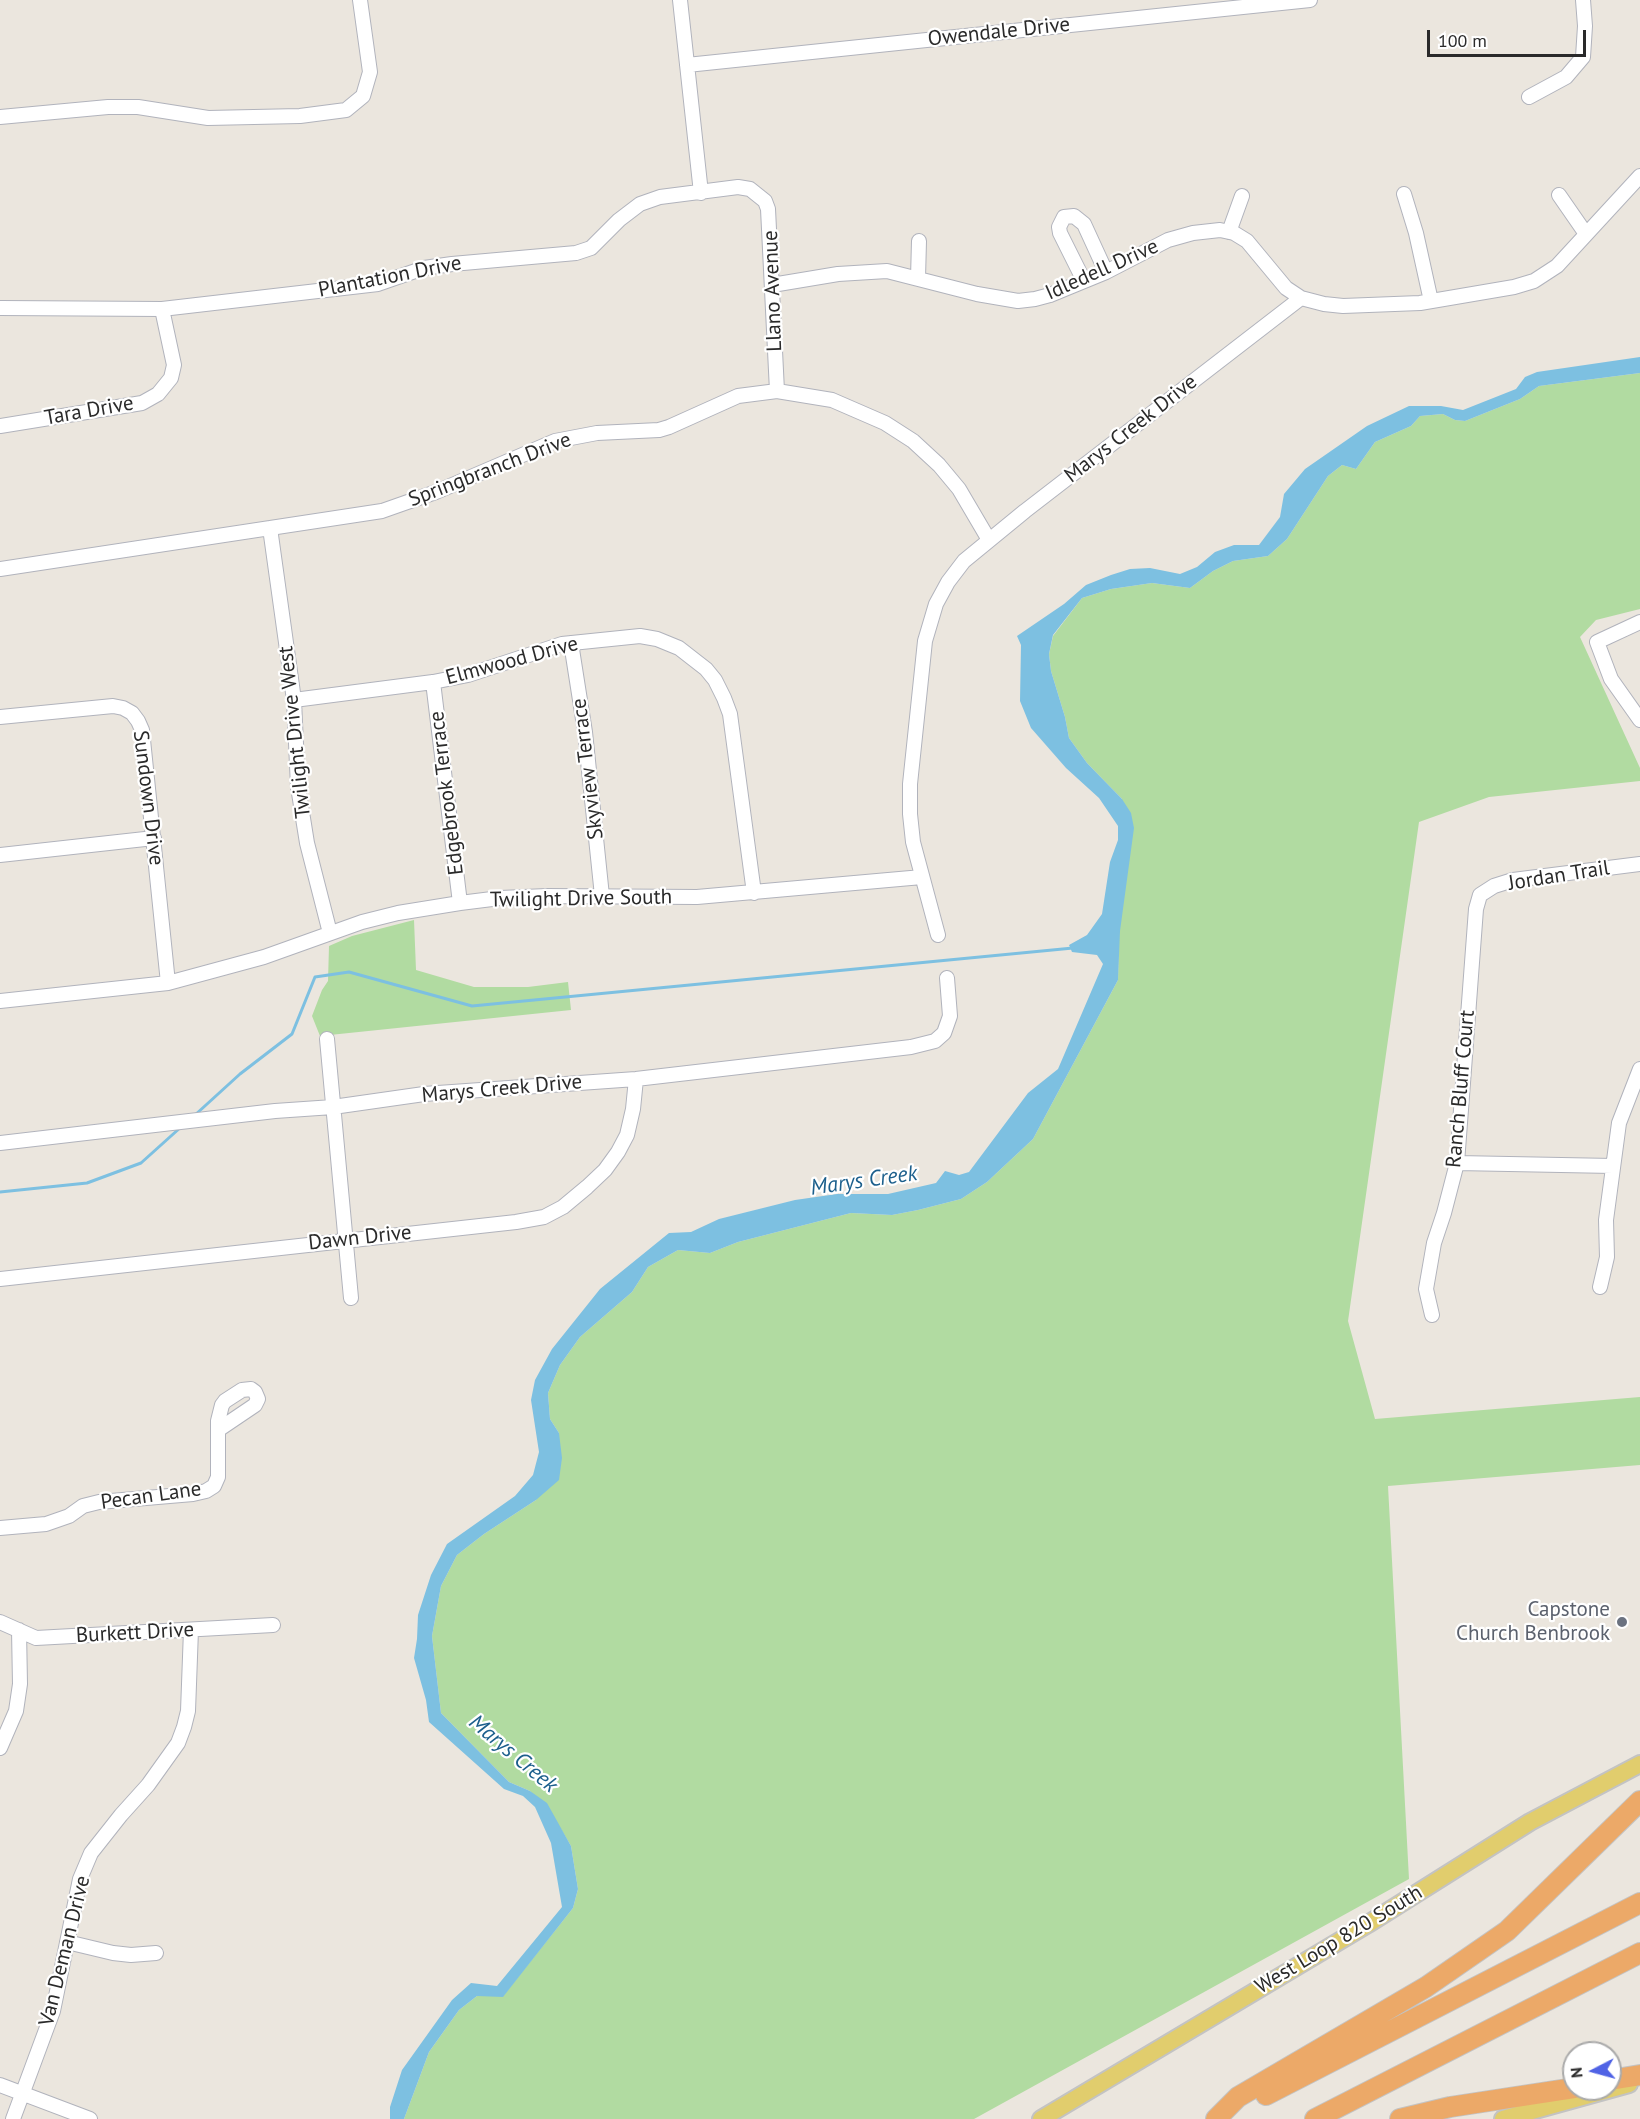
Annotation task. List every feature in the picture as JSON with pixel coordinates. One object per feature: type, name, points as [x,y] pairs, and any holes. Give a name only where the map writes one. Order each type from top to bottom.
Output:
[{"type":"highway","points":[[1218,2119],[1238,2097],[1426,1987],[1507,1931],[1640,1801]]},
{"type":"highway","points":[[1218,2119],[1640,1903]]},
{"type":"highway","points":[[1316,2119],[1640,1953]]},
{"type":"highway","points":[[1622,2078],[1640,2075]]},
{"type":"highway","points":[[1400,2119],[1450,2107],[1562,2090]]},
{"type":"main road","name":"West Loop 820 South","points":[[1041,2119],[1368,1924],[1530,1822],[1640,1764]]},
{"type":"main road","points":[[1503,2119],[1640,2081]]},
{"type":"street","points":[[0,117],[108,107],[138,107],[208,118],[300,116],[346,110],[363,96],[370,72],[360,0]]},
{"type":"street","points":[[680,0],[701,193]]},
{"type":"street","name":"Owendale Drive","points":[[687,65],[1310,0]]},
{"type":"street","points":[[1529,97],[1566,77],[1583,57],[1585,26],[1583,0]]},
{"type":"street","points":[[1242,196],[1229,232],[1247,241],[1286,288],[1301,297],[1324,304],[1343,306],[1431,301],[1514,287],[1534,281],[1557,266],[1640,176]]},
{"type":"street","name":"Plantation Drive","points":[[0,308],[162,309],[378,284],[424,268],[576,253],[591,248],[619,219],[640,204],[660,197],[738,188],[750,189],[759,194]]},
{"type":"street","name":"Llano Avenue","points":[[759,194],[768,208],[777,391]]},
{"type":"street","points":[[1404,194],[1416,233],[1431,301]]},
{"type":"street","points":[[1559,195],[1586,234]]},
{"type":"street","points":[[1084,281],[1060,233],[1059,227],[1064,218],[1074,216],[1084,224],[1106,272]]},
{"type":"street","name":"Idledell Drive","points":[[772,285],[865,271],[887,271],[977,294],[1018,301],[1050,295],[1106,272],[1168,240],[1209,230],[1229,232]]},
{"type":"street","points":[[918,278],[919,241]]},
{"type":"street","name":"Marys Creek Drive","points":[[938,935],[912,842],[910,784],[925,641],[936,604],[948,582],[964,561],[989,540],[1301,297]]},
{"type":"street","name":"Tara Drive","points":[[0,426],[142,403],[158,394],[171,378],[174,365],[162,309]]},
{"type":"street","name":"Springbranch Drive","points":[[0,569],[382,511],[436,492],[555,441],[597,433],[669,427],[738,396],[777,391],[832,400],[885,423],[913,441],[939,465],[959,489],[989,540]]},
{"type":"street","name":"Twilight Drive West","points":[[270,528],[294,700],[298,787],[303,821],[330,933]]},
{"type":"street","points":[[1640,622],[1597,642],[1611,679],[1640,720]]},
{"type":"street","name":"Elmwood Drive","points":[[294,700],[434,682],[468,675],[571,643],[639,636],[657,639],[679,648],[706,669],[715,680],[730,714],[754,893]]},
{"type":"street","name":"Skyview Terrace","points":[[571,643],[585,732],[602,896]]},
{"type":"street","name":"Edgebrook Terrace","points":[[434,682],[460,903]]},
{"type":"street","name":"Sundown Drive","points":[[0,717],[113,706],[132,713],[138,721],[142,730],[168,983]]},
{"type":"street","points":[[0,855],[154,838]]},
{"type":"street","name":"Jordan Trail","points":[[1480,895],[1494,886],[1513,880],[1640,864]]},
{"type":"street","name":"Twilight Drive South","points":[[0,1000],[168,983],[264,957],[330,933],[398,913],[460,903],[500,898],[697,897],[922,877]]},
{"type":"street","name":"Ranch Bluff Court","points":[[1432,1316],[1426,1289],[1428,1266],[1457,1162],[1476,909],[1480,895]]},
{"type":"street","name":"Marys Creek Drive","points":[[0,1143],[333,1107],[424,1094],[636,1078],[883,1051],[935,1041],[944,1033],[950,1016],[947,978]]},
{"type":"street","points":[[327,1039],[351,1298]]},
{"type":"street","points":[[1600,1287],[1608,1257],[1606,1220],[1619,1124],[1640,1070]]},
{"type":"street","name":"Dawn Drive","points":[[0,1279],[346,1239],[530,1221],[544,1217],[562,1207],[605,1170],[618,1152],[627,1135],[633,1109],[636,1078]]},
{"type":"street","points":[[1457,1162],[1613,1166]]},
{"type":"street","name":"Pecan Lane","points":[[0,1528],[46,1524],[61,1520],[83,1506],[99,1502],[206,1491],[214,1486],[218,1477],[218,1430]]},
{"type":"street","name":"Burkett Drive","points":[[0,1622],[36,1638],[273,1625]]},
{"type":"street","points":[[0,1748],[16,1711],[20,1684],[19,1630]]},
{"type":"street","name":"Van Deman Drive","points":[[13,2119],[53,2011],[80,1879],[91,1853],[148,1785],[178,1743],[188,1711],[191,1630]]},
{"type":"street","points":[[66,1942],[113,1953],[131,1955],[156,1953]]},
{"type":"street","points":[[0,2085],[90,2119]]},
{"type":"green space","points":[[1640,373],[1640,609],[1596,620],[1580,637],[1640,768],[1640,781],[1489,797],[1419,822],[1348,1321],[1375,1419],[1640,1397],[1640,1465],[1388,1486],[1409,1879],[974,2119],[404,2119],[429,2052],[459,2010],[477,1996],[503,1996],[573,1908],[578,1889],[571,1846],[561,1829],[530,1791],[509,1782],[441,1713],[432,1636],[441,1586],[457,1555],[484,1534],[536,1500],[559,1433],[550,1419],[548,1393],[560,1365],[580,1337],[632,1292],[648,1267],[678,1250],[710,1253],[738,1242],[851,1213],[892,1215],[918,1210],[961,1199],[987,1182],[1033,1139],[1118,980],[1122,799],[1087,763],[1069,738],[1051,671],[1049,654],[1053,636],[1082,598],[1111,589],[1152,583],[1190,588],[1213,571],[1233,561],[1268,556],[1287,539],[1328,476],[1342,465],[1356,469],[1375,442],[1411,426],[1420,416],[1443,414],[1455,420],[1465,421],[1520,399],[1539,386]]},
{"type":"green space","points":[[414,920],[416,970],[474,987],[528,987],[568,982],[571,1010],[320,1036],[312,1016],[328,981],[329,946],[352,936]]},
{"type":"water","points":[[1640,357],[1640,373],[1539,386],[1520,399],[1465,421],[1455,420],[1443,414],[1420,416],[1411,426],[1375,442],[1356,469],[1342,465],[1328,476],[1287,539],[1268,556],[1233,561],[1213,571],[1190,588],[1152,583],[1111,589],[1082,598],[1053,635],[1049,654],[1051,671],[1069,738],[1087,763],[1122,799],[1131,813],[1134,828],[1120,931],[1118,980],[1033,1139],[987,1182],[961,1199],[918,1210],[892,1215],[851,1213],[738,1242],[710,1253],[678,1250],[648,1267],[632,1292],[580,1337],[560,1365],[548,1393],[550,1419],[559,1433],[562,1458],[559,1480],[536,1500],[484,1534],[457,1555],[441,1586],[432,1636],[441,1713],[509,1782],[530,1791],[547,1803],[571,1846],[578,1889],[573,1908],[503,1997],[477,1996],[459,2010],[429,2052],[404,2119],[390,2119],[390,2107],[402,2070],[452,2000],[471,1983],[497,1986],[562,1907],[551,1843],[535,1807],[523,1796],[504,1789],[429,1722],[426,1700],[414,1658],[418,1615],[431,1575],[447,1544],[515,1496],[533,1475],[539,1452],[531,1400],[535,1380],[552,1349],[600,1289],[669,1233],[691,1232],[719,1219],[795,1200],[837,1194],[888,1194],[936,1183],[945,1171],[959,1175],[969,1172],[1028,1093],[1058,1069],[1103,964],[1097,955],[1072,952],[1069,945],[1087,935],[1102,914],[1110,862],[1118,840],[1118,826],[1099,798],[1066,768],[1031,728],[1020,701],[1021,645],[1017,636],[1064,604],[1086,585],[1111,575],[1130,569],[1150,568],[1180,574],[1197,567],[1215,552],[1234,545],[1259,545],[1280,517],[1284,494],[1305,469],[1367,426],[1409,406],[1441,406],[1463,410],[1516,389],[1525,377],[1537,372]]},
{"type":"waterway","points":[[195,1115],[240,1074],[292,1034],[315,977],[349,972],[472,1006],[1073,948]]},
{"type":"waterway","points":[[0,1192],[87,1183],[141,1163],[181,1127]]},
{"type":"place","name":"Capstone Church Benbrook","points":[[1622,1622]]},
{"type":"water label","name":"Marys Creek","points":[[864,1181]]},
{"type":"water label","name":"Marys Creek","points":[[513,1754]]}]
